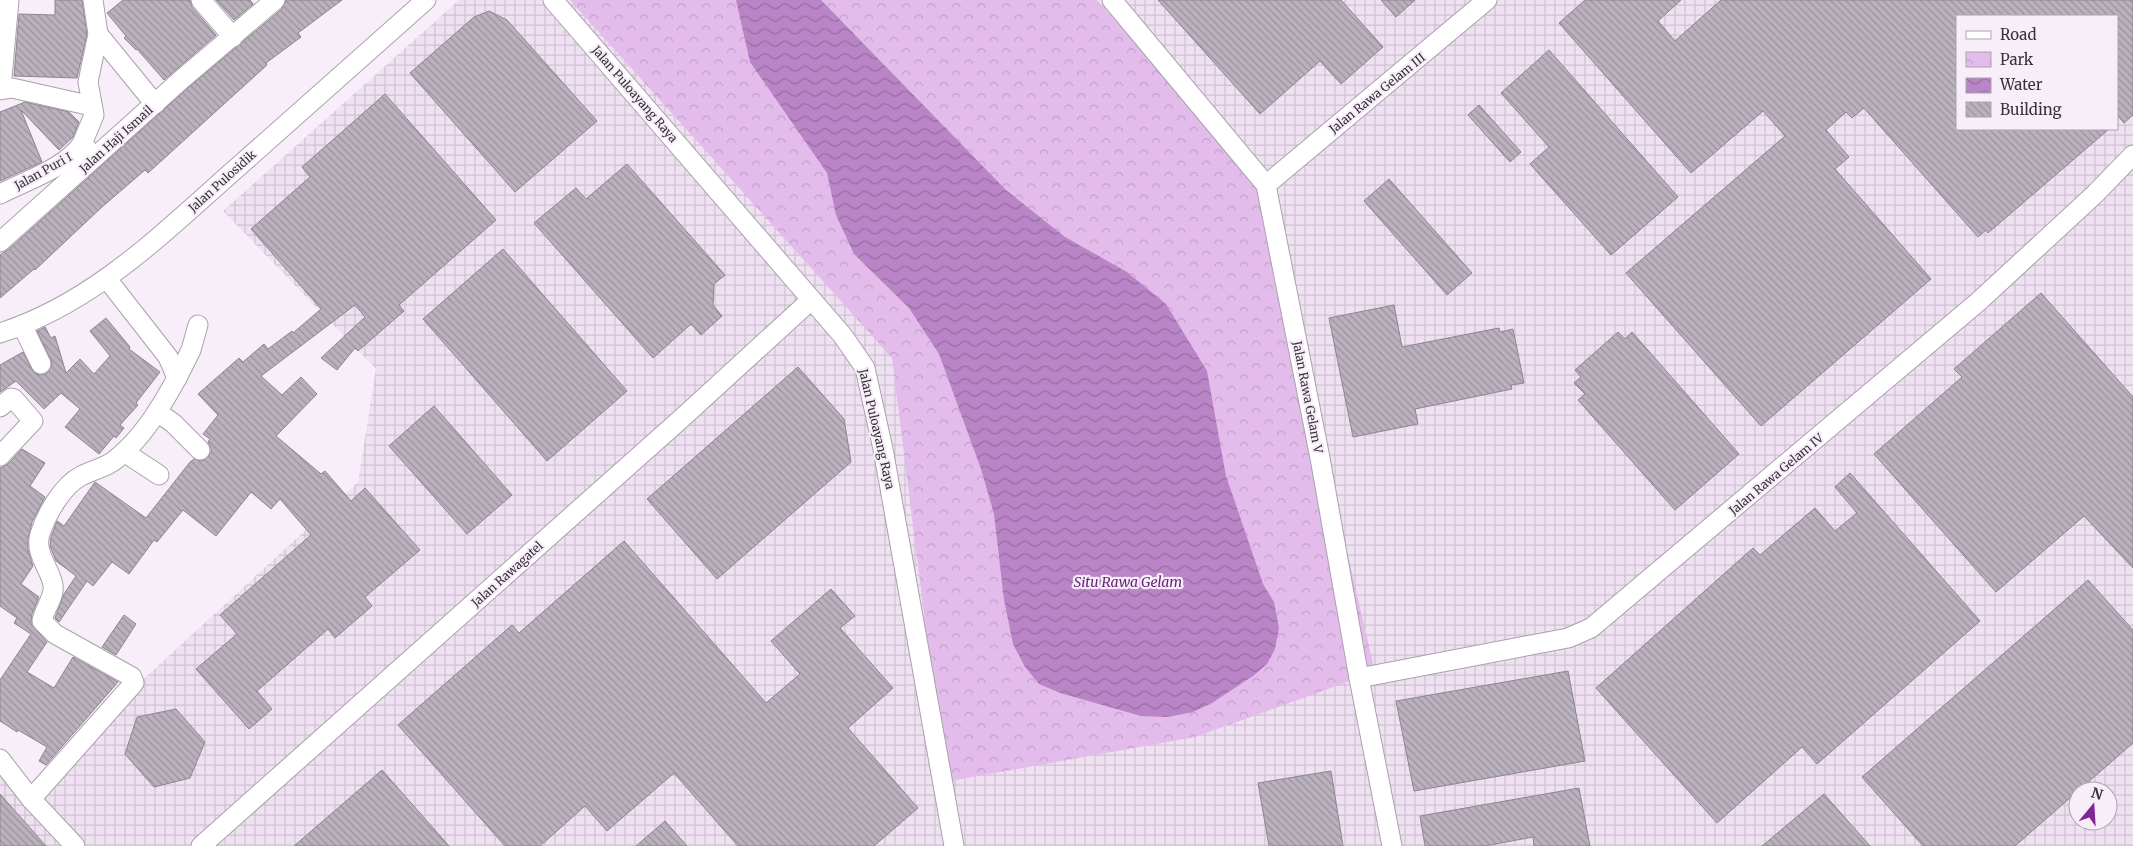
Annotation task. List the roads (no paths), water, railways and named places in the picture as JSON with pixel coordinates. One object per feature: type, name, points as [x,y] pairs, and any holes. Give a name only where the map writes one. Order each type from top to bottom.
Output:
[{"type":"street","points":[[9,0],[0,89],[12,88],[92,106]]},
{"type":"street","points":[[89,150],[94,115],[88,82],[98,34],[93,0]]},
{"type":"street","points":[[201,0],[233,38]]},
{"type":"street","name":"Jalan Haji Ismail","points":[[0,242],[51,197],[89,150],[155,104],[275,0]]},
{"type":"street","name":"Jalan Pulosidik","points":[[0,333],[22,325],[80,296],[107,279],[145,249],[426,0]]},
{"type":"street","name":"Jalan Puloayang Raya","points":[[553,0],[843,336],[865,368],[886,466],[954,846]]},
{"type":"street","name":"Jalan Rawa Gelam V","points":[[1112,0],[1266,185],[1320,458],[1359,678],[1392,846]]},
{"type":"street","name":"Jalan Rawa Gelam III","points":[[1266,185],[1487,0]]},
{"type":"street","points":[[98,34],[155,104]]},
{"type":"street","name":"Jalan Puri I","points":[[0,194],[75,154],[89,150]]},
{"type":"street","name":"Jalan Rawa Gelam IV","points":[[1359,678],[1568,638],[1592,628],[1978,302],[2094,195],[2133,155]]},
{"type":"street","points":[[33,177],[51,197]]},
{"type":"street","points":[[107,279],[168,357],[178,378]]},
{"type":"street","name":"Jalan Rawagatel","points":[[201,846],[682,418],[811,300]]},
{"type":"street","points":[[22,325],[41,364]]},
{"type":"street","points":[[30,799],[134,683],[132,677],[55,634],[42,621],[54,587],[39,548],[40,533],[54,503],[63,491],[79,477],[114,461],[158,412],[178,378],[191,350],[198,326]]},
{"type":"street","points":[[0,456],[33,421],[14,399],[5,402]]},
{"type":"street","points":[[158,412],[173,423],[200,450]]},
{"type":"street","points":[[124,452],[159,475]]},
{"type":"street","points":[[0,759],[30,799],[75,846]]},
{"type":"water","name":"Situ Rawa Gelam","points":[[736,0],[821,0],[1006,190],[1065,237],[1127,272],[1166,304],[1207,371],[1226,476],[1263,584],[1274,602],[1279,628],[1275,649],[1267,664],[1253,676],[1212,703],[1193,712],[1168,717],[1141,716],[1060,693],[1039,684],[1025,667],[1013,644],[1004,600],[994,514],[981,469],[939,354],[909,308],[854,254],[836,215],[827,173],[750,62]]}]
